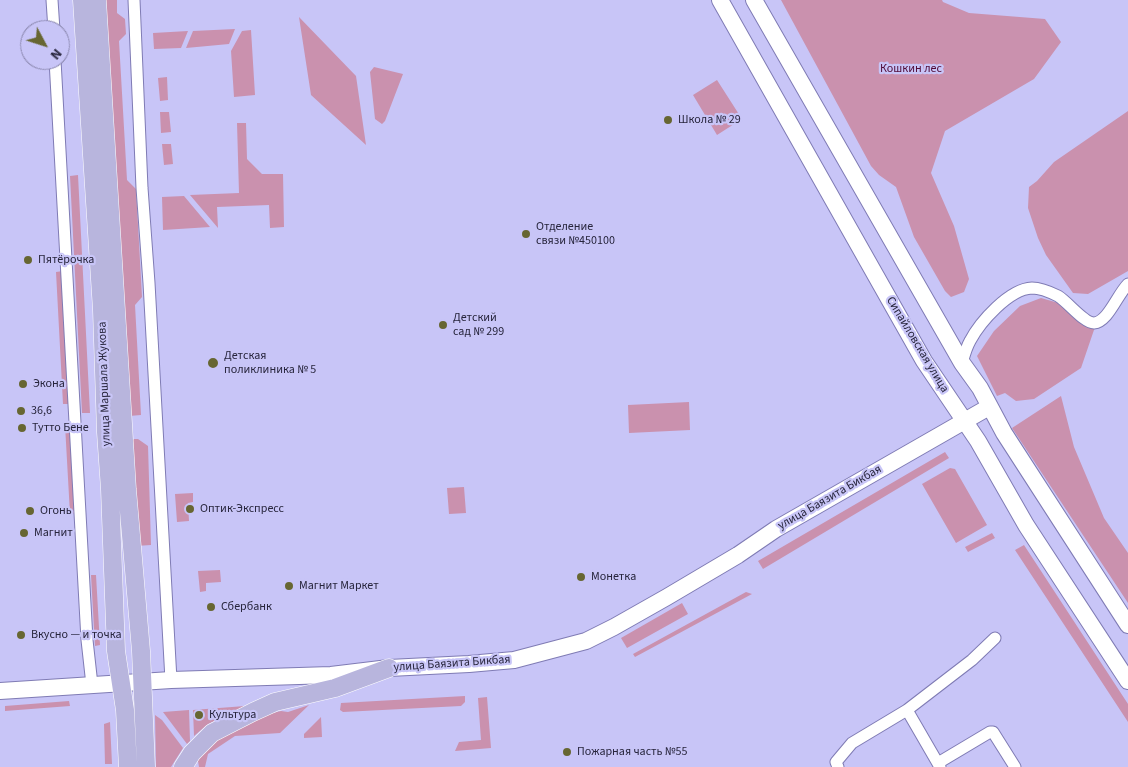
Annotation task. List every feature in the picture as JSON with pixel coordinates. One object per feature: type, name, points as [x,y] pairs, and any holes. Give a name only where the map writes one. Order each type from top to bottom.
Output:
[{"type":"main road","name":"улица Маршала Жукова","points":[[82,0],[102,310],[116,652],[125,710],[128,767]]},
{"type":"main road","name":"улица Маршала Жукова","points":[[97,0],[127,489],[141,651],[146,767]]},
{"type":"main road","name":"Сипайловская улица","points":[[720,0],[924,361],[978,441],[1026,525],[1128,681]]},
{"type":"main road","points":[[754,0],[962,363],[980,388],[988,407],[1128,625]]},
{"type":"main road","name":"улица Баязита Бикбая","points":[[0,690],[171,680],[331,675],[389,668],[469,664],[514,660],[586,641],[660,601],[776,530],[988,407]]},
{"type":"main road","points":[[183,767],[192,753],[212,733],[275,702],[335,688],[389,668]]},
{"type":"street","points":[[52,0],[53,20]]},
{"type":"street","points":[[134,0],[142,188],[149,274],[171,680]]},
{"type":"street","points":[[56,70],[87,630],[92,685]]},
{"type":"street","points":[[962,363],[970,340],[985,320],[1002,304],[1024,290],[1040,289],[1058,297],[1071,305],[1085,321],[1092,323],[1101,321],[1107,316],[1122,290],[1128,284]]},
{"type":"street","points":[[837,765],[852,743],[907,710],[972,660],[995,638]]},
{"type":"street","points":[[907,710],[939,765],[990,732],[993,732],[1015,767]]},
{"type":"green space","points":[[106,0],[117,0],[117,13],[125,19],[126,34],[119,41],[127,180],[136,189],[142,297],[135,305],[141,415],[129,416]]},
{"type":"green space","name":"Кошкин лес","points":[[781,0],[942,0],[969,13],[1045,19],[1061,42],[1034,79],[945,131],[931,173],[954,226],[969,279],[964,292],[951,297],[945,291],[914,237],[896,187],[879,175],[871,166]]},
{"type":"green space","points":[[299,17],[356,76],[366,145],[311,95]]},
{"type":"green space","points":[[235,29],[229,44],[186,48],[193,31]]},
{"type":"green space","points":[[251,30],[255,95],[234,97],[231,51],[242,31]]},
{"type":"green space","points":[[188,31],[181,48],[154,49],[153,33]]},
{"type":"green space","points":[[374,67],[403,74],[385,121],[382,124],[375,119],[370,72]]},
{"type":"green space","points":[[167,77],[168,100],[160,101],[158,78]]},
{"type":"green space","points":[[717,80],[742,119],[717,135],[693,95]]},
{"type":"green space","points":[[1128,111],[1128,271],[1088,294],[1073,293],[1046,255],[1038,238],[1028,208],[1029,187],[1054,162]]},
{"type":"green space","points":[[160,112],[169,112],[171,132],[161,133]]},
{"type":"green space","points":[[237,123],[246,123],[247,159],[262,174],[283,174],[284,227],[270,228],[269,205],[217,207],[218,228],[190,195],[239,193]]},
{"type":"green space","points":[[162,144],[171,144],[173,164],[164,165]]},
{"type":"green space","points":[[78,175],[90,413],[82,413],[70,176]]},
{"type":"green space","points":[[184,196],[210,227],[163,230],[162,197]]},
{"type":"green space","points":[[63,271],[71,404],[63,404],[56,272]]},
{"type":"green space","points":[[1041,298],[1062,304],[1095,327],[1081,368],[1034,399],[1016,401],[1005,393],[997,396],[977,356],[994,331],[1020,306]]},
{"type":"green space","points":[[1061,396],[1074,447],[1104,518],[1128,553],[1128,603],[1012,428]]},
{"type":"green space","points":[[689,402],[690,430],[629,433],[628,405]]},
{"type":"green space","points":[[71,424],[77,513],[70,514],[65,425]]},
{"type":"green space","points":[[138,439],[148,446],[151,545],[136,546],[132,441]]},
{"type":"green space","points":[[945,452],[949,458],[763,569],[758,561]]},
{"type":"green space","points":[[950,468],[955,469],[987,525],[956,543],[922,484]]},
{"type":"green space","points":[[464,487],[466,513],[449,514],[447,488]]},
{"type":"green space","points":[[193,493],[193,502],[188,503],[189,521],[177,522],[175,494]]},
{"type":"green space","points":[[992,533],[995,538],[968,552],[965,547]]},
{"type":"green space","points":[[1024,545],[1128,704],[1128,722],[1015,550]]},
{"type":"green space","points":[[220,570],[221,582],[206,583],[206,591],[200,592],[198,571]]},
{"type":"green space","points":[[91,575],[96,575],[100,645],[95,646]]},
{"type":"green space","points":[[746,592],[752,594],[635,657],[633,654]]},
{"type":"green space","points":[[682,603],[688,614],[627,648],[621,638]]},
{"type":"green space","points":[[465,696],[465,702],[461,706],[343,712],[340,710],[341,703]]},
{"type":"green space","points":[[487,697],[491,748],[455,751],[459,742],[481,740],[478,698]]},
{"type":"green space","points":[[69,701],[70,706],[5,711],[5,706]]},
{"type":"green space","points":[[309,705],[280,733],[235,736],[208,754],[205,767],[199,767],[197,755],[213,740],[260,716],[281,711],[288,712]]},
{"type":"green space","points":[[245,706],[208,724],[194,736],[193,710]]},
{"type":"green space","points":[[189,710],[190,741],[187,744],[163,712]]},
{"type":"green space","points":[[155,715],[162,720],[183,748],[171,767],[156,767]]},
{"type":"green space","points":[[321,717],[322,737],[304,738],[304,734]]},
{"type":"green space","points":[[110,722],[112,764],[105,764],[104,724]]},
{"type":"place","name":"Школа № 29","points":[[668,120]]},
{"type":"place","name":"Отделение связи №450100","points":[[526,234]]},
{"type":"place","name":"Пятёрочка","points":[[28,260]]},
{"type":"place","name":"Детский сад № 299","points":[[443,325]]},
{"type":"place","name":"Детская поликлиника № 5","points":[[213,363]]},
{"type":"place","name":"Экона","points":[[23,384]]},
{"type":"place","name":"36,6","points":[[21,411]]},
{"type":"place","name":"Тутто Бене","points":[[22,428]]},
{"type":"place","name":"Оптик-Экспресс","points":[[190,509]]},
{"type":"place","name":"Огонь","points":[[30,511]]},
{"type":"place","name":"Магнит","points":[[24,533]]},
{"type":"place","name":"Монетка","points":[[581,577]]},
{"type":"place","name":"Магнит Маркет","points":[[289,586]]},
{"type":"place","name":"Сбербанк","points":[[211,607]]},
{"type":"place","name":"Вкусно — и точка","points":[[21,635]]},
{"type":"place","name":"Культура","points":[[199,715]]},
{"type":"place","name":"Пожарная часть №55","points":[[567,752]]}]
